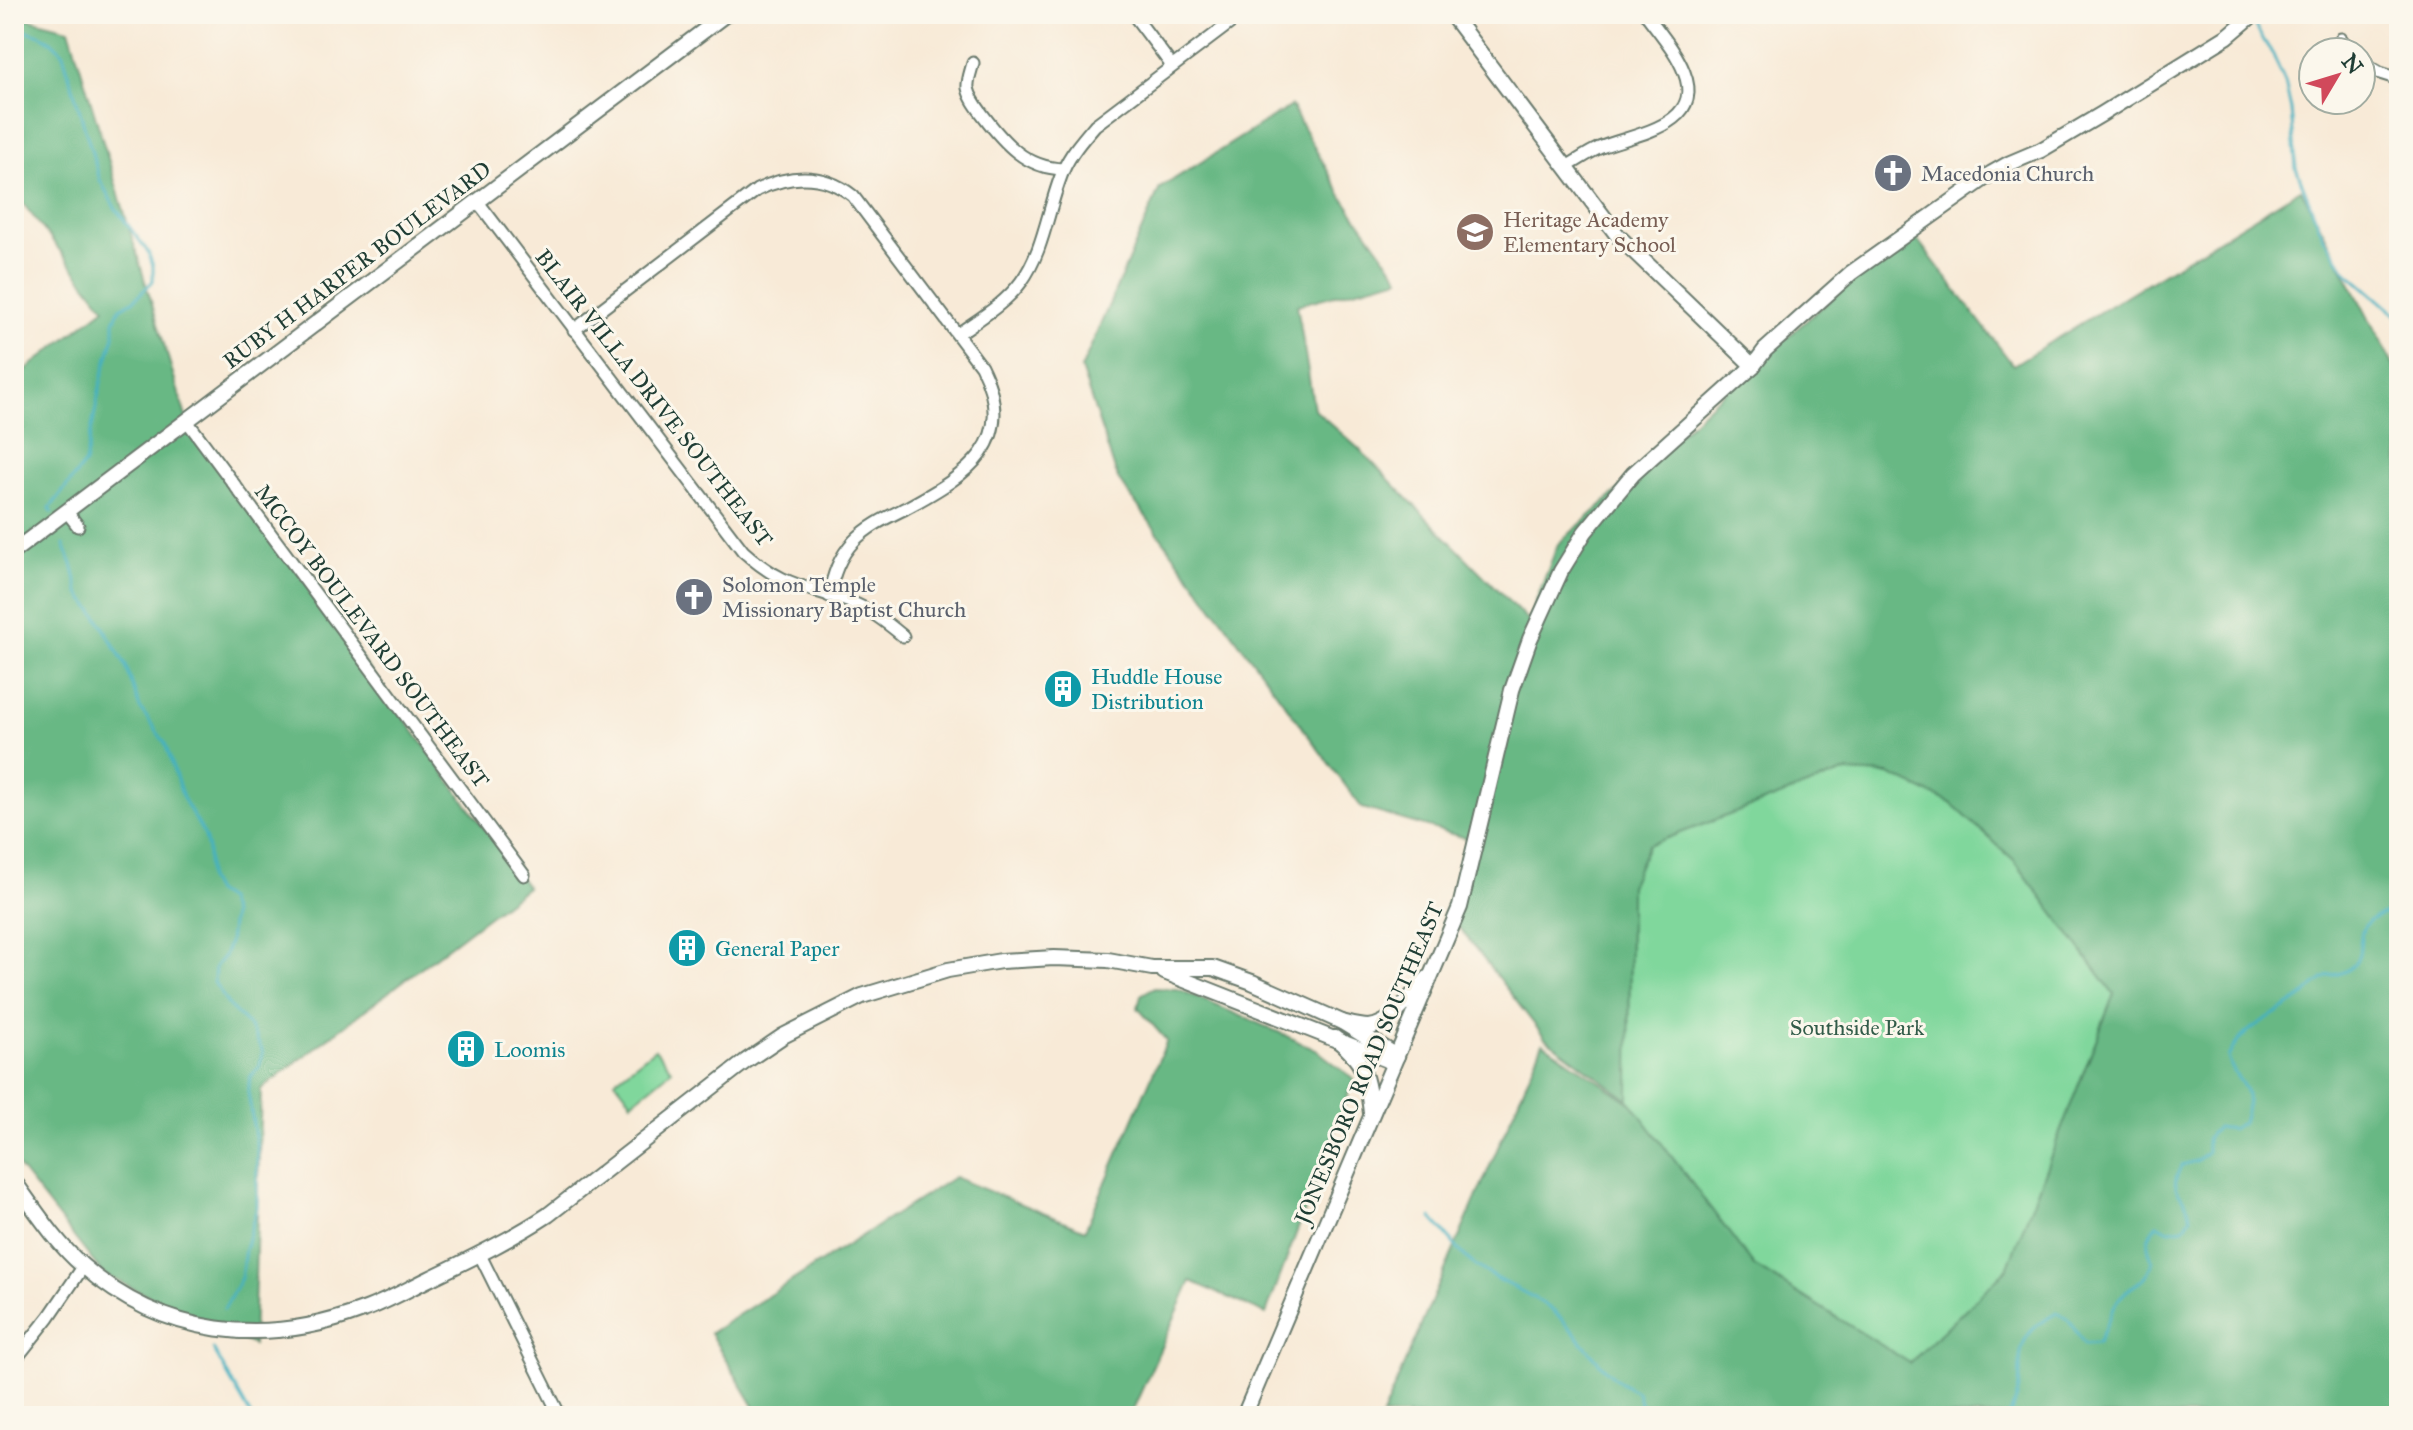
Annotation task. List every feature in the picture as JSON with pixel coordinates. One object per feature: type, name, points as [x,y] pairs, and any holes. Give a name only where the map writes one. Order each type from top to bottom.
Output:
[{"type":"street","name":"RUBY H HARPER BOULEVARD","points":[[14,551],[726,14]]},
{"type":"street","points":[[1133,14],[1172,66]]},
{"type":"street","points":[[958,334],[996,306],[1024,278],[1034,258],[1063,169],[1076,147],[1095,125],[1242,14]]},
{"type":"street","points":[[1451,14],[1628,248],[1753,366]]},
{"type":"street","points":[[1566,167],[1599,148],[1644,134],[1672,121],[1684,103],[1688,83],[1684,70],[1646,14]]},
{"type":"street","name":"JONESBORO ROAD SOUTHEAST","points":[[1244,1416],[1460,907],[1512,690],[1530,639],[1561,571],[1585,532],[1633,474],[1753,366],[1765,350],[1840,282],[2000,168],[2041,150],[2228,36],[2254,14]]},
{"type":"street","points":[[973,63],[968,87],[974,103],[1000,138],[1024,158],[1063,169]]},
{"type":"street","points":[[2377,71],[2399,79]]},
{"type":"street","points":[[2399,128],[2399,149]]},
{"type":"street","points":[[574,330],[757,190],[779,180],[802,177],[832,182],[853,196],[981,366],[992,389],[996,422],[989,441],[975,462],[856,538],[837,565],[829,596]]},
{"type":"street","name":"BLAIR VILLA DRIVE SOUTHEAST","points":[[478,202],[743,551],[780,579],[867,609],[903,636]]},
{"type":"street","name":"MCCOY BOULEVARD SOUTHEAST","points":[[187,421],[524,875]]},
{"type":"street","points":[[67,512],[78,526]]},
{"type":"street","points":[[14,1181],[83,1267],[136,1302],[182,1322],[213,1329],[277,1332],[308,1327],[364,1310],[480,1255],[548,1215],[746,1061],[783,1036],[862,996],[948,970],[1001,961],[1054,958],[1108,960],[1152,968],[1213,968],[1342,1022],[1396,1059]]},
{"type":"street","points":[[1152,968],[1396,1059]]},
{"type":"street","points":[[1342,1022],[1369,1027],[1382,1023],[1392,1017],[1432,974]]},
{"type":"street","points":[[1290,1020],[1297,1002]]},
{"type":"street","points":[[1335,1038],[1353,1052],[1365,1071],[1371,1114]]},
{"type":"street","points":[[480,1255],[560,1416]]},
{"type":"street","points":[[14,1361],[83,1267]]},
{"type":"green space","points":[[14,15],[69,29],[186,417],[527,887],[261,1089],[253,1345],[103,1274],[14,1161],[14,379],[105,308],[14,192]]},
{"type":"green space","points":[[1291,106],[1343,198],[1400,278],[1297,305],[1314,409],[1359,449],[1528,621],[1558,544],[1712,403],[1910,230],[2013,365],[2301,189],[2399,376],[2399,1416],[1382,1416],[1543,1043],[1632,1104],[1754,1266],[1910,1363],[2007,1269],[2114,994],[2014,860],[1951,803],[1889,774],[1844,772],[1648,845],[1630,886],[1629,1100],[1545,1038],[1451,917],[1479,842],[1362,808],[1118,479],[1081,369],[1160,188]]},
{"type":"green space","name":"Southside Park","points":[[1844,772],[1889,774],[1951,803],[2014,860],[2114,994],[2007,1269],[1910,1363],[1754,1266],[1629,1100],[1630,885],[1648,845]]},
{"type":"green space","points":[[1153,988],[1178,989],[1276,1031],[1318,1051],[1354,1079],[1266,1314],[1191,1281],[1130,1416],[760,1416],[710,1333],[954,1177],[1085,1230],[1167,1041],[1138,1008],[1141,995]]},
{"type":"green space","points":[[655,1049],[672,1070],[632,1102],[615,1080]]},
{"type":"waterway","points":[[2253,23],[2285,82],[2296,168],[2323,236],[2347,272],[2399,317]]},
{"type":"waterway","points":[[14,29],[42,36],[63,54],[100,180],[114,206],[148,252],[153,266],[153,281],[133,301],[120,308],[114,321],[114,336],[102,377],[85,463],[50,508],[52,512]]},
{"type":"waterway","points":[[64,545],[79,593],[97,616],[126,666],[140,708],[165,743],[183,798],[205,836],[208,879],[215,892],[227,900],[232,914],[229,943],[215,967],[214,982],[229,1006],[250,1027],[263,1052],[259,1067],[250,1077],[248,1092],[257,1149],[257,1207],[245,1249],[241,1278],[224,1309]]},
{"type":"waterway","points":[[2008,1416],[2016,1400],[2022,1348],[2027,1336],[2057,1313],[2069,1320],[2084,1344],[2098,1343],[2118,1300],[2150,1270],[2153,1262],[2148,1242],[2153,1229],[2157,1224],[2169,1230],[2184,1228],[2191,1216],[2176,1186],[2182,1165],[2196,1161],[2207,1152],[2207,1138],[2217,1127],[2231,1129],[2243,1122],[2246,1092],[2228,1057],[2235,1046],[2261,1022],[2292,1004],[2323,979],[2349,969],[2356,961],[2364,928],[2381,915],[2399,910]]},
{"type":"waterway","points":[[1432,1218],[1471,1262],[1544,1304],[1564,1321],[1612,1375],[1637,1392],[1644,1416]]},
{"type":"waterway","points":[[213,1349],[251,1416]]},
{"type":"place","name":"Macedonia Church","points":[[1893,173]]},
{"type":"place","name":"Heritage Academy Elementary School","points":[[1475,232]]},
{"type":"place","name":"Solomon Temple Missionary Baptist Church","points":[[694,597]]},
{"type":"place","name":"Huddle House Distribution","points":[[1063,689]]},
{"type":"place","name":"General Paper","points":[[687,948]]},
{"type":"place","name":"Loomis","points":[[466,1049]]}]
